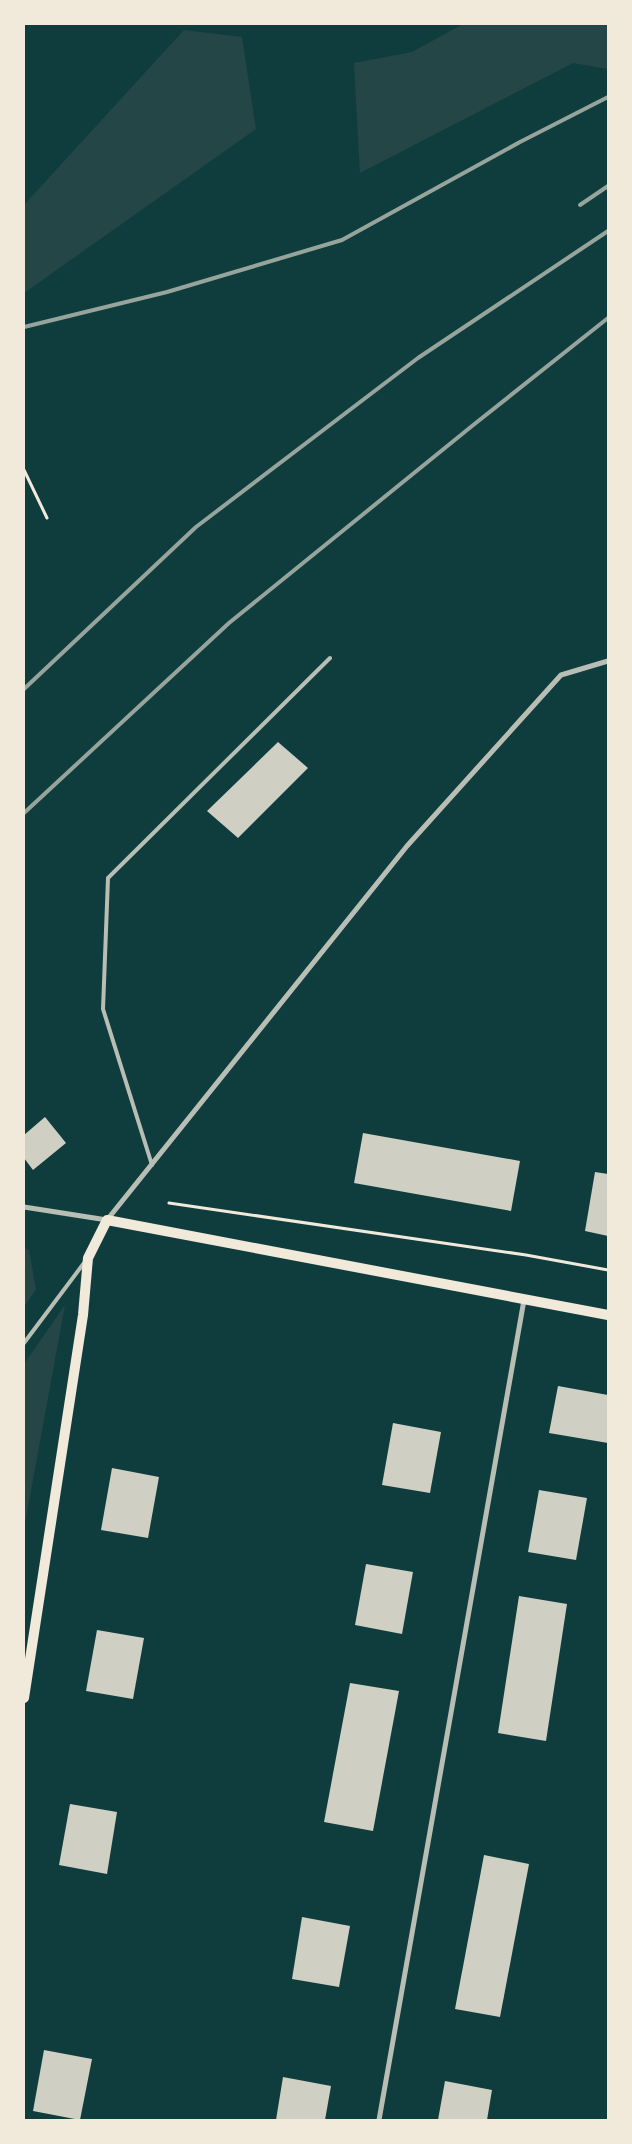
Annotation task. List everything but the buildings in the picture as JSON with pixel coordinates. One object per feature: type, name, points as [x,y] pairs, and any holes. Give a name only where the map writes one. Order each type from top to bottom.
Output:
[{"type":"main road","points":[[24,1698],[83,1315],[88,1258],[107,1220],[608,1315]]},
{"type":"street","points":[[24,1207],[107,1220],[408,846],[561,675],[608,661]]},
{"type":"street","points":[[379,2120],[524,1300]]},
{"type":"lane","points":[[152,1165],[103,1009],[108,878],[330,658]]},
{"type":"lane","points":[[24,1343],[88,1258]]},
{"type":"path","points":[[24,470],[46,518]]},
{"type":"path","points":[[169,1202],[516,1254],[608,1270]]},
{"type":"shaded area","points":[[463,24],[608,24],[608,69],[573,63],[360,173],[354,63],[412,52]]},
{"type":"shaded area","points":[[184,30],[242,37],[256,129],[24,293],[24,205]]},
{"type":"shaded area","points":[[24,1248],[29,1250],[36,1289],[24,1307]]},
{"type":"shaded area","points":[[65,1305],[24,1529],[24,1364]]},
{"type":"railway","points":[[24,327],[167,292],[342,240],[520,142],[608,97]]},
{"type":"railway","points":[[580,205],[608,186]]},
{"type":"railway","points":[[24,689],[196,527],[418,358],[608,231]]},
{"type":"railway","points":[[24,813],[229,623],[608,318]]}]
